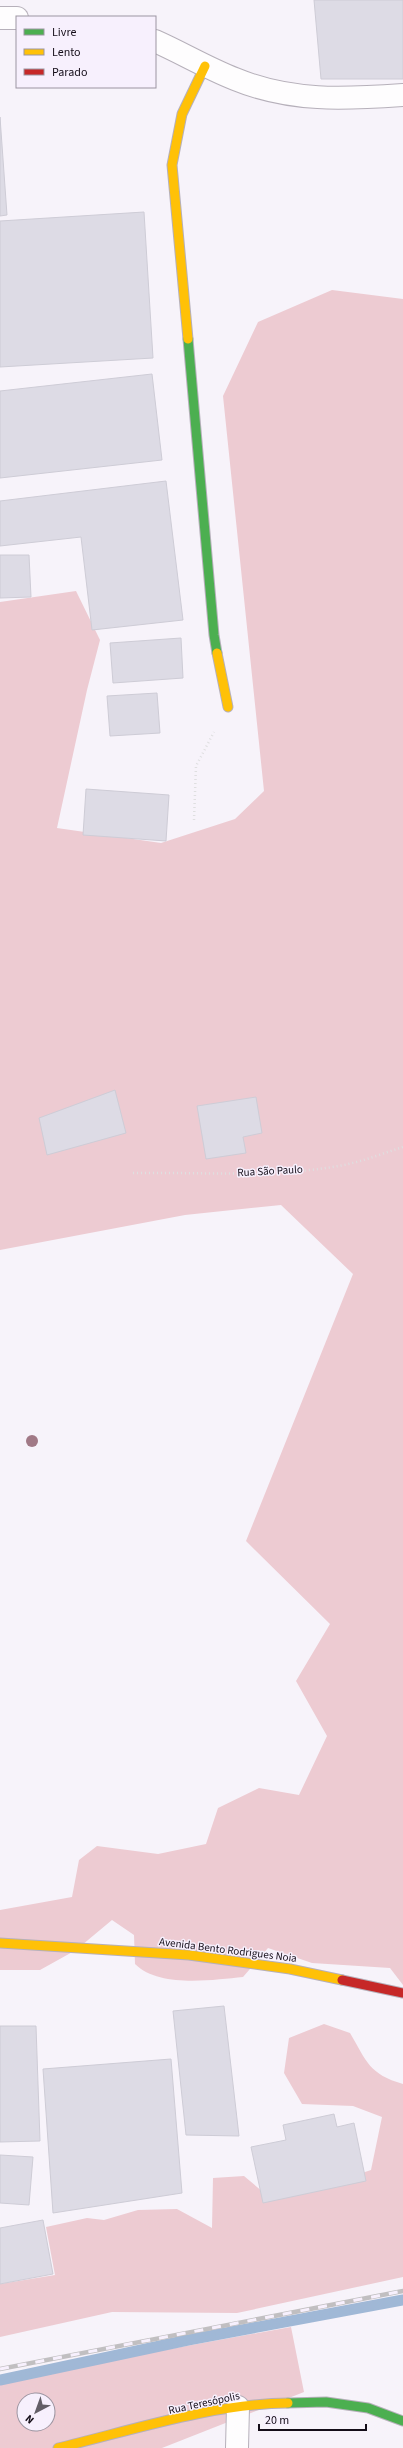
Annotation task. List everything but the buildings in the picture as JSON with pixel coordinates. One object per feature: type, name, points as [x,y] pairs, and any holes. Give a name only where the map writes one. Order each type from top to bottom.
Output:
[{"type":"street","points":[[0,18],[16,18]]},
{"type":"street","points":[[156,42],[236,80],[269,90],[294,95],[334,99],[403,95]]},
{"type":"street","points":[[205,66],[184,105],[174,135],[172,165],[214,635],[228,707]]},
{"type":"street","name":"Avenida Bento Rodrigues Noia","points":[[0,1943],[189,1955],[290,1970],[403,1993]]},
{"type":"street","name":"Rua Teresópolis","points":[[58,2448],[238,2407],[323,2401],[364,2407],[391,2414],[403,2421]]},
{"type":"street","points":[[237,2448],[238,2407]]},
{"type":"path","points":[[194,820],[196,766],[228,707]]},
{"type":"path","name":"Rua São Paulo","points":[[133,1173],[262,1174],[296,1171],[346,1164],[403,1147]]},
{"type":"shaded area","points":[[332,290],[403,299],[403,1985],[390,1968],[312,1963],[268,1948],[243,1977],[186,1981],[158,1977],[145,1972],[135,1964],[134,1935],[112,1920],[76,1950],[40,1970],[0,1970],[0,1910],[72,1897],[79,1860],[97,1846],[158,1854],[206,1844],[218,1808],[259,1788],[299,1795],[327,1736],[296,1681],[330,1624],[246,1541],[353,1274],[281,1205],[185,1215],[0,1250],[0,602],[76,591],[100,640],[87,690],[57,828],[161,843],[235,819],[264,791],[223,396],[258,322]]},
{"type":"shaded area","points":[[324,2024],[350,2033],[370,2066],[383,2076],[403,2084],[403,2277],[237,2313],[112,2312],[0,2337],[0,2284],[55,2275],[46,2227],[87,2218],[104,2220],[138,2210],[177,2209],[212,2228],[213,2178],[244,2176],[269,2197],[317,2188],[371,2170],[382,2117],[353,2106],[302,2104],[284,2073],[289,2038]]},
{"type":"shaded area","points":[[291,2327],[304,2392],[162,2448],[0,2448],[0,2380]]},
{"type":"waterway","points":[[0,2380],[188,2340],[403,2300]]},
{"type":"railway","points":[[0,2369],[403,2291]]},
{"type":"traffic: fast","points":[[188,339],[214,635],[217,653]]},
{"type":"traffic: fast","points":[[288,2403],[326,2402],[368,2408],[403,2421]]},
{"type":"traffic: slow","points":[[188,339],[172,165],[182,114],[205,66]]},
{"type":"traffic: slow","points":[[217,653],[228,707]]},
{"type":"traffic: slow","points":[[0,1943],[189,1955],[290,1969],[342,1980]]},
{"type":"traffic: slow","points":[[58,2448],[201,2413],[259,2404],[288,2403]]},
{"type":"traffic: jam","points":[[342,1980],[403,1993]]}]
